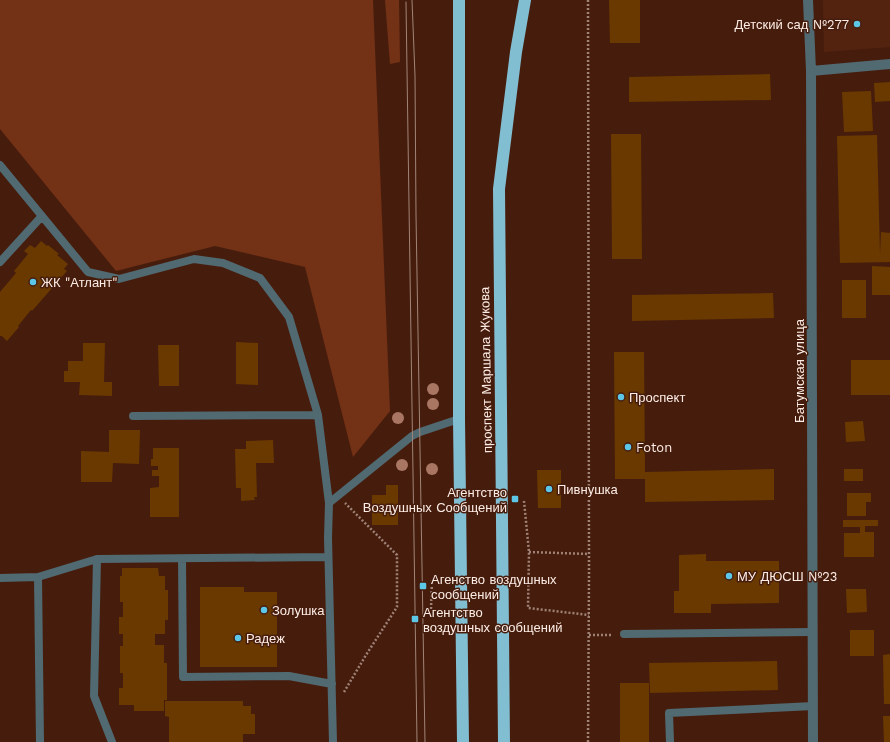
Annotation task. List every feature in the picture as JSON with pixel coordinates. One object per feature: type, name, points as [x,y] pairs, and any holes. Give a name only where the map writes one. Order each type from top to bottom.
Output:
[{"type":"highway","name":"проспект Маршала Жукова","points":[[459,0],[459,418],[464,742]]},
{"type":"highway","name":"проспект Маршала Жукова","points":[[504,742],[499,189],[524,0]]},
{"type":"street","name":"Батумская улица","points":[[808,0],[811,71],[813,742]]},
{"type":"street","points":[[811,71],[890,64]]},
{"type":"lane","points":[[0,165],[88,272],[119,279],[194,259],[223,263],[260,278],[288,317],[318,415],[329,503],[328,557],[334,742]]},
{"type":"lane","points":[[0,262],[42,216]]},
{"type":"lane","points":[[133,416],[318,415]]},
{"type":"lane","points":[[329,503],[412,436],[459,418]]},
{"type":"lane","points":[[0,578],[38,577],[97,559],[328,557]]},
{"type":"lane","points":[[97,559],[94,696],[112,742]]},
{"type":"lane","points":[[182,559],[183,677],[289,676],[332,684]]},
{"type":"lane","points":[[38,577],[40,742]]},
{"type":"lane","points":[[624,634],[813,632]]},
{"type":"lane","points":[[670,742],[669,713],[813,706]]},
{"type":"path","points":[[588,0],[588,742]]},
{"type":"path","points":[[333,712],[366,655],[397,607],[397,555],[338,496]]},
{"type":"path","points":[[524,501],[529,552],[528,608],[589,614]]},
{"type":"path","points":[[529,552],[589,554]]},
{"type":"path","points":[[431,609],[432,580]]},
{"type":"path","points":[[589,635],[624,634]]},
{"type":"shaded area","points":[[0,0],[373,0],[390,411],[353,457],[305,267],[215,246],[116,271],[0,129]]},
{"type":"shaded area","points":[[385,0],[399,0],[400,62],[390,64]]},
{"type":"shaded area","name":"Детский сад №277","points":[[823,0],[890,0],[890,47],[824,52]]},
{"type":"building","points":[[609,0],[640,0],[640,43],[610,43]]},
{"type":"building","points":[[770,74],[771,100],[629,102],[629,77]]},
{"type":"building","points":[[890,82],[890,101],[875,102],[874,83]]},
{"type":"building","points":[[871,91],[873,131],[844,132],[842,92]]},
{"type":"building","points":[[611,134],[641,134],[642,259],[612,259]]},
{"type":"building","points":[[877,135],[880,254],[881,232],[890,233],[890,262],[840,263],[837,136]]},
{"type":"building","name":"ЖК \"Атлант\"","points":[[41,241],[59,254],[57,255],[68,264],[64,269],[67,271],[32,311],[31,310],[7,341],[0,336],[0,292],[16,273],[14,271],[28,254],[24,251],[30,245],[35,248]]},
{"type":"building","points":[[872,266],[890,267],[890,295],[872,295]]},
{"type":"building","points":[[842,280],[866,280],[866,318],[842,318]]},
{"type":"building","points":[[773,293],[774,318],[632,321],[632,295]]},
{"type":"building","points":[[236,342],[258,343],[258,385],[236,384]]},
{"type":"building","points":[[83,343],[105,343],[104,382],[112,382],[112,396],[79,395],[80,382],[64,382],[64,371],[68,371],[68,361],[83,361]]},
{"type":"building","points":[[158,345],[179,345],[179,386],[159,386]]},
{"type":"building","points":[[614,352],[644,352],[645,472],[774,469],[774,500],[645,502],[645,479],[615,479]]},
{"type":"building","points":[[851,360],[890,360],[890,395],[851,395]]},
{"type":"building","points":[[863,421],[865,441],[846,442],[845,422]]},
{"type":"building","points":[[109,430],[140,430],[139,464],[113,463],[112,482],[81,482],[81,451],[109,452]]},
{"type":"building","points":[[273,440],[274,463],[256,463],[257,497],[254,497],[255,500],[241,501],[241,488],[236,488],[235,449],[246,449],[246,441]]},
{"type":"building","points":[[153,448],[179,448],[179,517],[150,517],[150,488],[159,487],[159,476],[152,476],[152,470],[158,470],[158,466],[151,466],[151,459],[153,459]]},
{"type":"building","points":[[844,469],[863,469],[863,481],[844,481]]},
{"type":"building","name":"Пивнушка","points":[[537,470],[561,470],[561,508],[538,508]]},
{"type":"building","points":[[386,485],[398,485],[398,525],[372,525],[372,495],[386,495]]},
{"type":"building","points":[[847,493],[871,493],[871,502],[866,502],[866,516],[847,516]]},
{"type":"building","points":[[843,520],[878,520],[878,526],[865,526],[865,532],[874,532],[874,557],[844,557],[844,533],[860,533],[860,527],[843,527]]},
{"type":"building","name":"МУ ДЮСШ №23","points":[[706,554],[706,561],[779,561],[779,603],[711,604],[711,613],[674,613],[674,591],[679,591],[679,555]]},
{"type":"building","points":[[122,568],[158,568],[159,576],[165,576],[165,590],[168,590],[168,620],[165,620],[165,634],[155,634],[155,645],[164,645],[164,663],[167,663],[167,700],[164,700],[164,711],[134,711],[134,705],[119,705],[119,688],[123,688],[123,673],[120,673],[120,646],[123,646],[123,634],[119,634],[119,617],[123,617],[123,602],[120,602],[120,576],[122,576]]},
{"type":"building","name":"Радеж","points":[[200,587],[244,587],[244,592],[277,592],[277,667],[200,667]]},
{"type":"building","points":[[846,589],[866,589],[867,612],[847,613]]},
{"type":"building","points":[[850,630],[874,630],[874,656],[850,656]]},
{"type":"building","points":[[890,654],[890,704],[884,704],[883,655]]},
{"type":"building","points":[[777,661],[778,690],[650,693],[649,663]]},
{"type":"building","points":[[620,683],[649,683],[649,742],[620,742]]},
{"type":"building","points":[[165,701],[243,701],[243,706],[251,706],[251,714],[255,714],[255,734],[243,734],[243,742],[169,742],[169,717],[165,716]]},
{"type":"building","points":[[883,716],[890,716],[890,742],[884,742]]},
{"type":"tram line","points":[[412,0],[415,76],[425,742]]},
{"type":"tram line","points":[[406,2],[417,742]]},
{"type":"place","name":"Детский сад №277","points":[[857,24]]},
{"type":"place","name":"ЖК \"Атлант\"","points":[[33,282]]},
{"type":"place","name":"Проспект","points":[[621,397]]},
{"type":"place","name":"Foton","points":[[628,447]]},
{"type":"place","name":"Пивнушка","points":[[549,489]]},
{"type":"place","name":"Агентство Воздушных Сообщений","points":[[515,499]]},
{"type":"place","name":"МУ ДЮСШ №23","points":[[729,576]]},
{"type":"place","name":"Агенство воздушных сообщений","points":[[423,586]]},
{"type":"place","name":"Золушка","points":[[264,610]]},
{"type":"place","name":"Агентство воздушных сообщений","points":[[415,619]]},
{"type":"place","name":"Радеж","points":[[238,638]]}]
